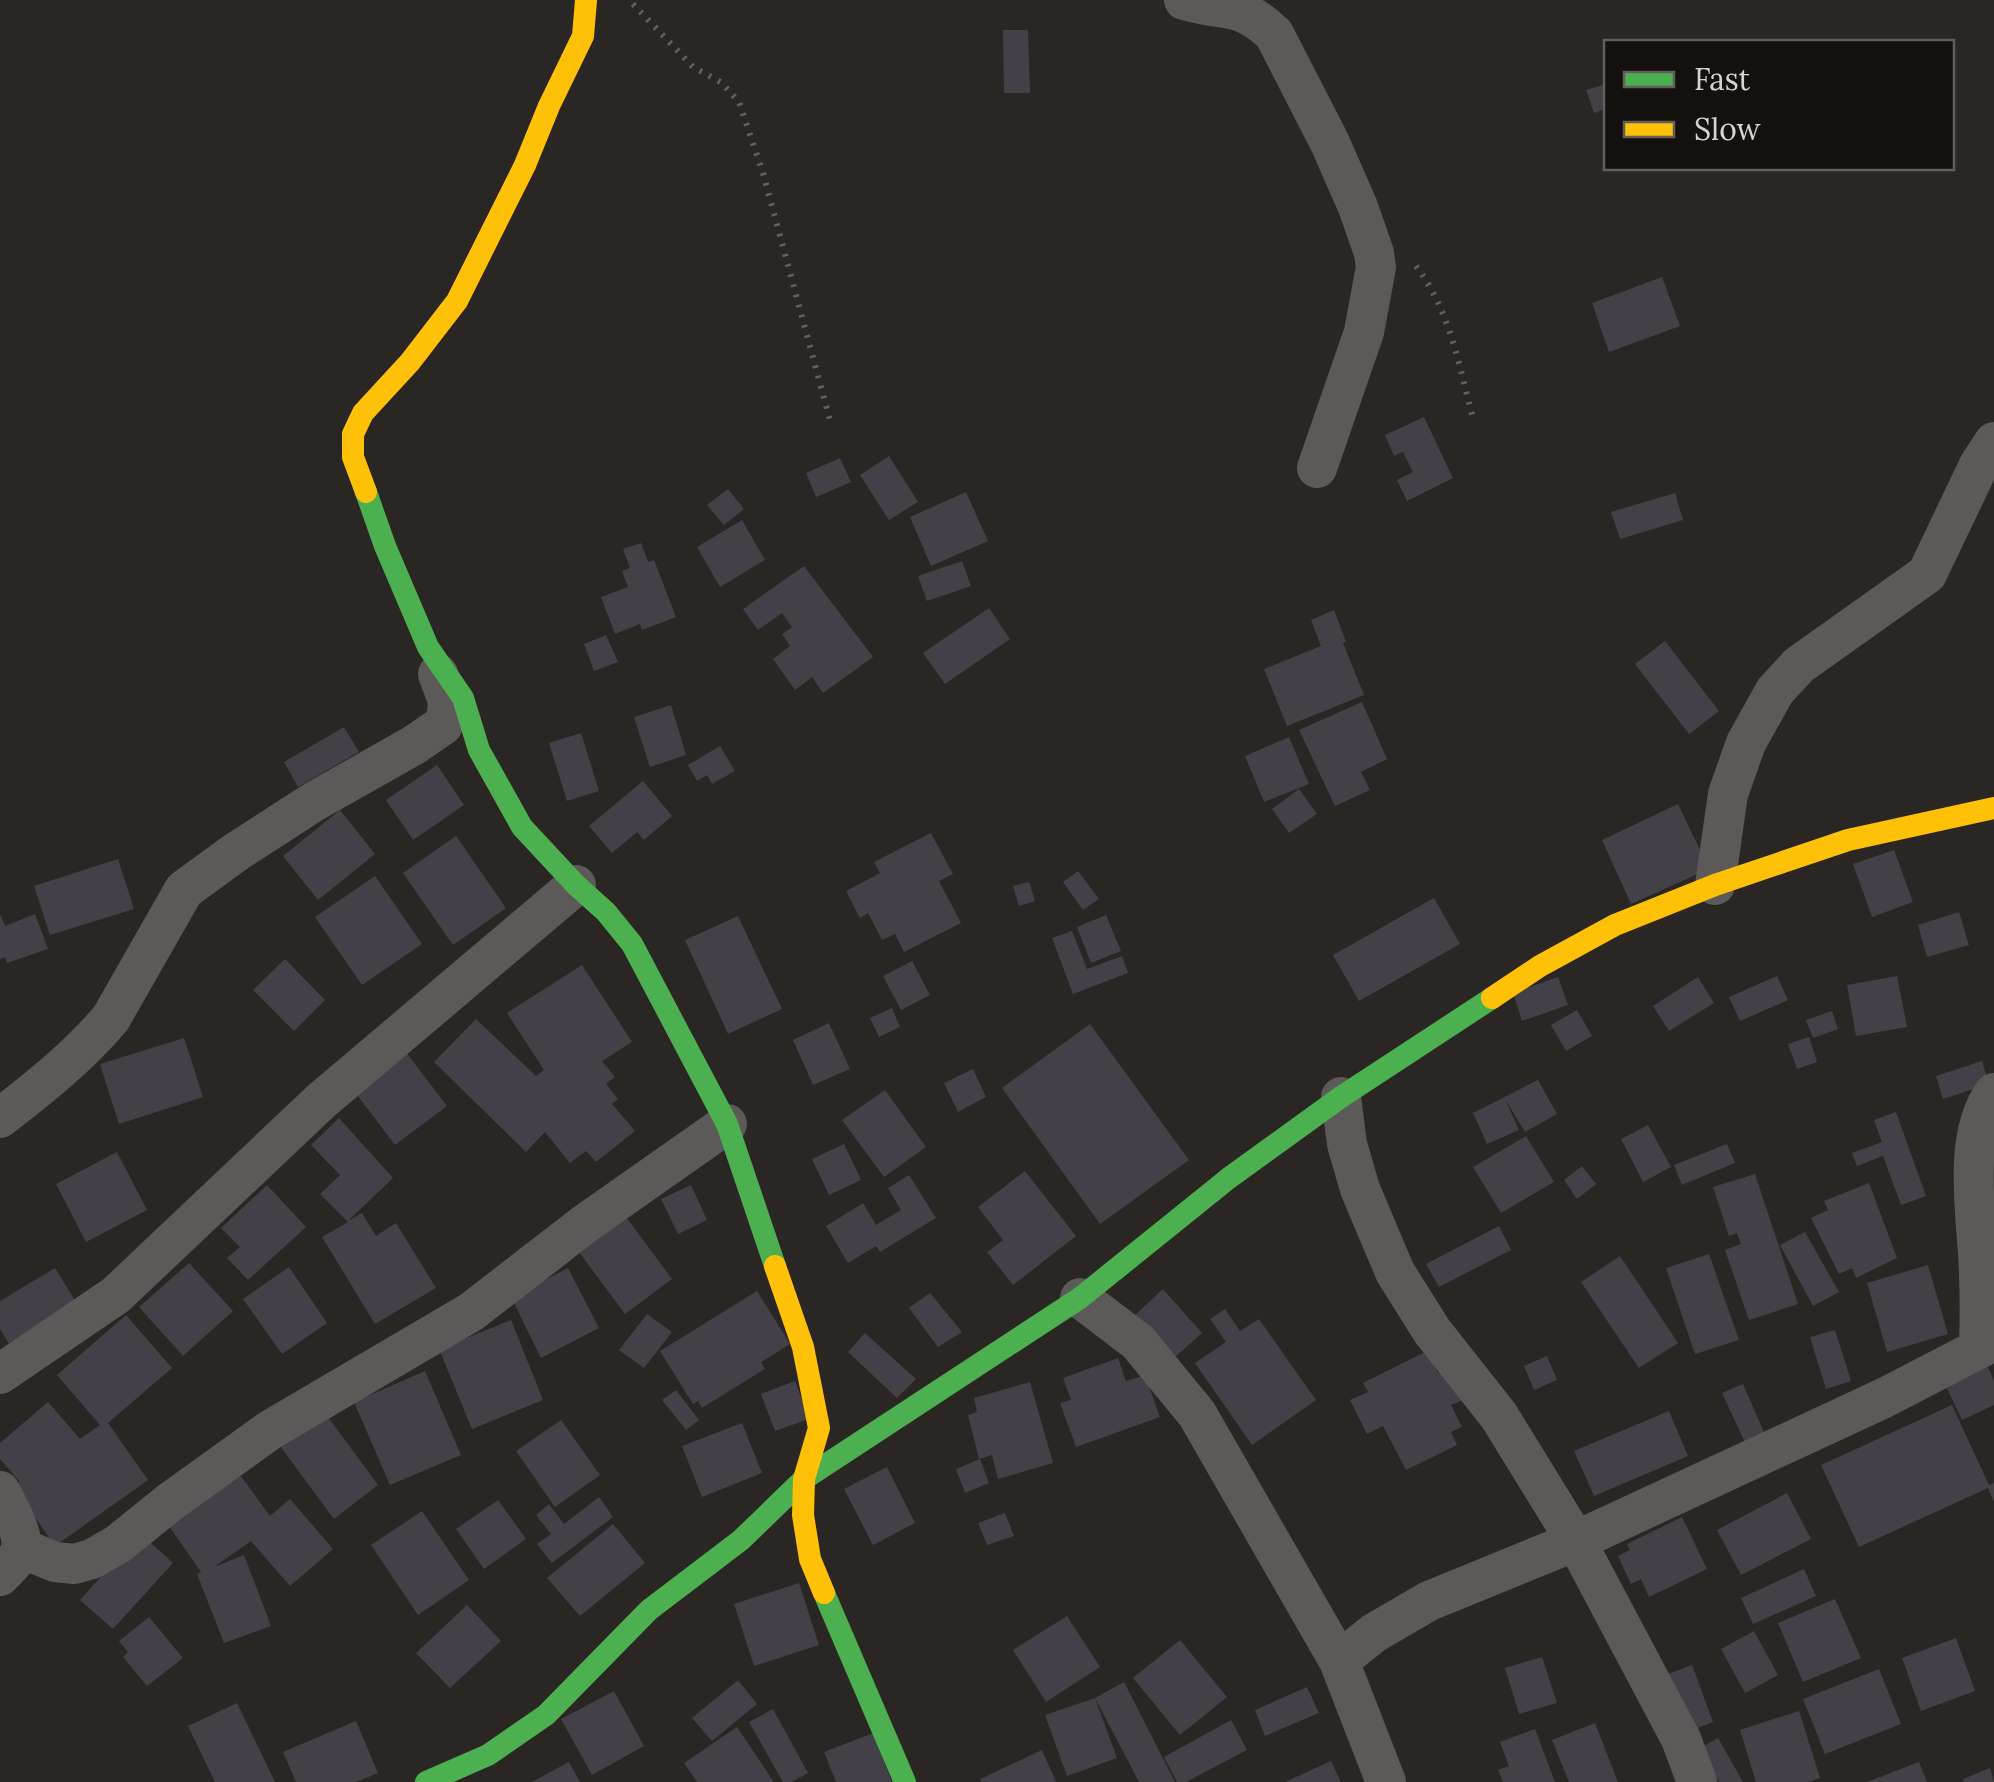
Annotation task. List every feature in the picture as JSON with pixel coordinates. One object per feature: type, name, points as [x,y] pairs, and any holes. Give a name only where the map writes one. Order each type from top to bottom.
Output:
[{"type":"street","points":[[0,1118],[97,1035],[111,1018],[184,890],[315,801],[442,725],[448,702],[361,484],[352,457],[353,434],[378,394],[410,362],[458,301],[525,165],[585,18],[606,0]]},
{"type":"street","points":[[1184,0],[1246,12],[1274,34],[1330,143],[1374,252],[1376,267],[1364,332],[1317,468]]},
{"type":"street","points":[[1715,886],[1728,794],[1746,744],[1775,690],[1799,665],[1927,574],[1979,464],[1994,442]]},
{"type":"street","points":[[428,647],[463,698],[479,750],[522,827],[632,944],[727,1124],[803,1347],[819,1428],[804,1479],[803,1515],[810,1559],[905,1782]]},
{"type":"street","points":[[426,1782],[488,1755],[546,1715],[649,1610],[741,1540],[804,1479],[1080,1298],[1229,1178],[1341,1097],[1540,966],[1615,925],[1715,886],[1848,840],[1994,808]]},
{"type":"street","points":[[0,1374],[116,1295],[321,1101],[576,885]]},
{"type":"street","points":[[1338,1661],[1429,1601],[1576,1541],[1884,1398],[1987,1344],[1980,1306],[1974,1160],[1986,1104],[1994,1093]]},
{"type":"street","points":[[1341,1097],[1347,1144],[1360,1189],[1395,1272],[1432,1332],[1499,1416],[1576,1541],[1698,1782]]},
{"type":"street","points":[[0,1491],[21,1537],[10,1562],[74,1564],[92,1559],[118,1544],[270,1430],[471,1312],[586,1223],[727,1124]]},
{"type":"street","points":[[1080,1298],[1138,1342],[1197,1414],[1338,1661],[1386,1782]]},
{"type":"path","points":[[628,0],[693,67],[722,83],[739,102],[764,173],[831,424]]},
{"type":"path","points":[[1366,226],[1386,234],[1432,287],[1447,318],[1474,422]]},
{"type":"building","points":[[1003,30],[1028,30],[1030,93],[1004,93]]},
{"type":"building","points":[[1604,85],[1604,110],[1594,113],[1586,90]]},
{"type":"building","points":[[1662,277],[1680,326],[1609,352],[1592,303]]},
{"type":"building","points":[[1424,417],[1453,478],[1407,501],[1397,480],[1413,472],[1403,452],[1394,456],[1385,435]]},
{"type":"building","points":[[889,456],[918,502],[889,520],[860,475]]},
{"type":"building","points":[[840,458],[851,482],[816,497],[806,473]]},
{"type":"building","points":[[728,489],[744,509],[724,525],[707,505]]},
{"type":"building","points":[[966,492],[988,541],[931,566],[910,517]]},
{"type":"building","points":[[1675,493],[1683,520],[1620,539],[1611,512]]},
{"type":"building","points":[[742,520],[765,560],[720,587],[697,547]]},
{"type":"building","points":[[641,543],[648,562],[654,560],[676,617],[642,630],[640,624],[615,634],[601,597],[628,587],[622,571],[630,568],[623,549]]},
{"type":"building","points":[[962,561],[971,586],[927,601],[918,576]]},
{"type":"building","points":[[804,566],[873,657],[823,693],[812,677],[795,690],[773,659],[790,646],[782,634],[792,627],[782,613],[758,630],[743,609]]},
{"type":"building","points":[[989,608],[1010,639],[945,684],[923,653]]},
{"type":"building","points":[[1334,610],[1364,695],[1287,726],[1264,669],[1321,646],[1311,620]]},
{"type":"building","points":[[606,635],[618,662],[594,671],[584,644]]},
{"type":"building","points":[[1665,641],[1719,711],[1689,734],[1635,664]]},
{"type":"building","points":[[1362,702],[1387,759],[1361,772],[1370,790],[1335,806],[1299,730]]},
{"type":"building","points":[[671,705],[686,755],[650,767],[634,717]]},
{"type":"building","points":[[344,727],[359,752],[298,787],[284,762]]},
{"type":"building","points":[[581,733],[599,791],[567,801],[549,743]]},
{"type":"building","points":[[1289,737],[1309,784],[1264,802],[1245,756]]},
{"type":"building","points":[[720,746],[735,771],[712,784],[707,775],[697,781],[688,765]]},
{"type":"building","points":[[437,765],[464,805],[413,840],[386,800]]},
{"type":"building","points":[[643,781],[672,816],[644,840],[637,832],[612,853],[589,826]]},
{"type":"building","points":[[1299,789],[1317,814],[1289,833],[1272,809]]},
{"type":"building","points":[[1678,804],[1709,869],[1631,904],[1602,840]]},
{"type":"building","points":[[340,810],[375,854],[318,900],[283,856]]},
{"type":"building","points":[[931,833],[953,874],[939,881],[961,923],[904,952],[895,934],[882,940],[868,913],[860,918],[846,891],[880,873],[874,862]]},
{"type":"building","points":[[456,836],[506,908],[453,945],[403,873]]},
{"type":"building","points":[[1894,850],[1913,902],[1872,917],[1853,864]]},
{"type":"building","points":[[118,859],[134,909],[50,935],[34,886]]},
{"type":"building","points":[[1078,871],[1099,899],[1083,910],[1063,882]]},
{"type":"building","points":[[375,876],[422,944],[362,985],[315,917]]},
{"type":"building","points":[[1029,882],[1035,901],[1019,906],[1013,886]]},
{"type":"building","points":[[1434,898],[1460,944],[1359,1001],[1333,955]]},
{"type":"building","points":[[1959,912],[1969,945],[1927,957],[1918,925]]},
{"type":"building","points":[[0,914],[5,926],[35,914],[48,949],[7,963],[5,957],[0,959]]},
{"type":"building","points":[[1106,915],[1121,951],[1091,963],[1077,927]]},
{"type":"building","points":[[738,916],[782,1009],[728,1034],[685,940]]},
{"type":"building","points":[[1072,931],[1087,969],[1122,956],[1128,973],[1073,994],[1052,938]]},
{"type":"building","points":[[285,959],[325,1000],[294,1031],[253,990]]},
{"type":"building","points":[[912,961],[930,995],[901,1010],[883,976]]},
{"type":"building","points":[[582,965],[632,1042],[602,1061],[615,1077],[606,1084],[618,1099],[612,1104],[635,1131],[596,1162],[586,1151],[570,1163],[545,1132],[526,1152],[434,1062],[476,1019],[536,1076],[544,1070],[507,1013]]},
{"type":"building","points":[[1777,976],[1788,1000],[1740,1021],[1729,997]]},
{"type":"building","points":[[1897,976],[1907,1027],[1856,1036],[1847,985]]},
{"type":"building","points":[[1558,977],[1568,1005],[1522,1021],[1513,993]]},
{"type":"building","points":[[1698,977],[1714,1003],[1669,1031],[1653,1006]]},
{"type":"building","points":[[892,1008],[900,1027],[879,1037],[870,1018]]},
{"type":"building","points":[[1577,1010],[1592,1036],[1566,1051],[1551,1025]]},
{"type":"building","points":[[1832,1011],[1838,1029],[1813,1038],[1806,1020]]},
{"type":"building","points":[[829,1023],[850,1069],[813,1085],[793,1040]]},
{"type":"building","points":[[1090,1024],[1189,1160],[1100,1224],[1002,1088]]},
{"type":"building","points":[[1809,1037],[1817,1062],[1797,1069],[1788,1044]]},
{"type":"building","points":[[184,1038],[203,1097],[119,1124],[100,1064]]},
{"type":"building","points":[[402,1047],[447,1106],[395,1145],[351,1087]]},
{"type":"building","points":[[1982,1061],[1989,1084],[1943,1099],[1936,1076]]},
{"type":"building","points":[[973,1069],[986,1097],[958,1112],[944,1083]]},
{"type":"building","points":[[1538,1080],[1557,1114],[1525,1132],[1505,1099],[1519,1130],[1487,1144],[1473,1113]]},
{"type":"building","points":[[885,1090],[926,1147],[884,1177],[842,1120]]},
{"type":"building","points":[[1896,1112],[1926,1196],[1901,1205],[1883,1156],[1857,1166],[1852,1153],[1882,1142],[1874,1120]]},
{"type":"building","points":[[339,1118],[393,1178],[348,1221],[362,1213],[376,1236],[396,1223],[436,1288],[375,1324],[322,1237],[348,1222],[320,1194],[340,1175],[311,1145]]},
{"type":"building","points":[[1648,1125],[1671,1167],[1643,1182],[1621,1139]]},
{"type":"building","points":[[1526,1136],[1554,1182],[1501,1213],[1473,1167]]},
{"type":"building","points":[[844,1144],[861,1180],[829,1195],[812,1159]]},
{"type":"building","points":[[1727,1144],[1735,1163],[1682,1185],[1674,1165]]},
{"type":"building","points":[[117,1152],[147,1210],[86,1242],[56,1184]]},
{"type":"building","points":[[1582,1166],[1596,1184],[1577,1199],[1564,1180]]},
{"type":"building","points":[[1025,1171],[1076,1236],[1013,1285],[987,1252],[1003,1240],[978,1207]]},
{"type":"building","points":[[1755,1174],[1798,1304],[1749,1320],[1725,1250],[1741,1244],[1737,1233],[1729,1236],[1713,1187]]},
{"type":"building","points":[[909,1175],[936,1218],[880,1252],[876,1246],[848,1263],[826,1226],[863,1203],[876,1225],[901,1210],[888,1188]]},
{"type":"building","points":[[1869,1183],[1897,1258],[1856,1278],[1852,1268],[1839,1274],[1811,1218],[1828,1210],[1824,1201]]},
{"type":"building","points":[[267,1185],[306,1227],[248,1280],[227,1258],[240,1247],[221,1228]]},
{"type":"building","points":[[691,1185],[707,1220],[678,1234],[661,1199]]},
{"type":"building","points":[[626,1217],[672,1279],[625,1314],[579,1252]]},
{"type":"building","points":[[1499,1226],[1511,1250],[1439,1287],[1426,1264]]},
{"type":"building","points":[[1805,1232],[1839,1292],[1813,1306],[1780,1245]]},
{"type":"building","points":[[1709,1254],[1739,1340],[1695,1354],[1666,1268]]},
{"type":"building","points":[[1620,1256],[1678,1343],[1639,1368],[1581,1282]]},
{"type":"building","points":[[189,1263],[233,1311],[183,1356],[139,1307]]},
{"type":"building","points":[[1928,1265],[1948,1334],[1887,1352],[1867,1283]]},
{"type":"building","points":[[289,1267],[327,1323],[282,1354],[243,1299]]},
{"type":"building","points":[[55,1268],[76,1302],[9,1344],[0,1329],[0,1301]]},
{"type":"building","points":[[568,1268],[599,1328],[541,1358],[511,1297]]},
{"type":"building","points":[[1163,1289],[1202,1333],[1173,1359],[1135,1315]]},
{"type":"building","points":[[757,1291],[790,1344],[761,1362],[765,1369],[702,1408],[698,1401],[693,1404],[660,1351]]},
{"type":"building","points":[[930,1293],[962,1332],[938,1347],[909,1308]]},
{"type":"building","points":[[1225,1309],[1240,1331],[1259,1319],[1316,1400],[1252,1445],[1195,1363],[1226,1342],[1210,1319]]},
{"type":"building","points":[[647,1314],[672,1332],[644,1368],[619,1350]]},
{"type":"building","points":[[126,1315],[172,1368],[108,1423],[148,1480],[55,1546],[13,1486],[20,1482],[0,1459],[0,1443],[48,1402],[80,1439],[100,1425],[57,1375]]},
{"type":"building","points":[[511,1320],[543,1400],[472,1429],[439,1349]]},
{"type":"building","points":[[1835,1330],[1851,1381],[1826,1389],[1810,1337]]},
{"type":"building","points":[[865,1333],[916,1379],[897,1398],[848,1352]]},
{"type":"building","points":[[1427,1351],[1438,1373],[1446,1368],[1463,1400],[1451,1405],[1462,1427],[1451,1432],[1457,1445],[1406,1470],[1383,1426],[1367,1434],[1350,1400],[1368,1392],[1363,1383]]},
{"type":"building","points":[[1547,1356],[1557,1380],[1534,1390],[1524,1366]]},
{"type":"building","points":[[1118,1358],[1126,1381],[1145,1375],[1160,1417],[1076,1447],[1060,1403],[1071,1400],[1063,1378]]},
{"type":"building","points":[[1988,1367],[1994,1381],[1994,1405],[1962,1420],[1946,1386]]},
{"type":"building","points":[[425,1371],[461,1455],[390,1485],[354,1402]]},
{"type":"building","points":[[795,1381],[809,1419],[775,1431],[761,1394]]},
{"type":"building","points":[[1030,1382],[1053,1463],[998,1479],[992,1455],[979,1459],[968,1415],[977,1412],[974,1398]]},
{"type":"building","points":[[1743,1384],[1767,1439],[1747,1447],[1722,1393]]},
{"type":"building","points":[[676,1390],[699,1420],[686,1430],[662,1400]]},
{"type":"building","points":[[1952,1405],[1989,1485],[1994,1483],[1994,1502],[1988,1488],[1859,1547],[1821,1465]]},
{"type":"building","points":[[1669,1411],[1688,1456],[1594,1496],[1574,1451]]},
{"type":"building","points":[[325,1413],[378,1485],[334,1519],[280,1446]]},
{"type":"building","points":[[561,1420],[600,1475],[555,1507],[516,1451]]},
{"type":"building","points":[[742,1423],[762,1473],[702,1497],[682,1446]]},
{"type":"building","points":[[980,1459],[989,1483],[965,1493],[956,1469]]},
{"type":"building","points":[[887,1467],[915,1523],[873,1545],[844,1489]]},
{"type":"building","points":[[240,1475],[270,1516],[290,1499],[333,1549],[290,1586],[251,1541],[214,1567],[244,1555],[271,1626],[224,1643],[197,1574],[201,1572],[169,1526]]},
{"type":"building","points":[[1787,1493],[1811,1539],[1741,1575],[1717,1530]]},
{"type":"building","points":[[599,1497],[613,1517],[552,1563],[537,1544],[551,1534],[536,1515],[549,1504],[564,1524]]},
{"type":"building","points":[[498,1500],[526,1539],[484,1569],[456,1529]]},
{"type":"building","points":[[422,1511],[469,1580],[418,1615],[371,1545]]},
{"type":"building","points":[[1005,1513],[1014,1536],[987,1545],[978,1523]]},
{"type":"building","points":[[1682,1517],[1707,1569],[1649,1597],[1641,1579],[1631,1584],[1618,1556],[1630,1550],[1627,1544]]},
{"type":"building","points":[[613,1524],[645,1563],[580,1616],[547,1578]]},
{"type":"building","points":[[140,1533],[173,1563],[113,1629],[80,1600]]},
{"type":"building","points":[[1804,1569],[1816,1596],[1753,1624],[1741,1598]]},
{"type":"building","points":[[799,1583],[819,1645],[754,1666],[734,1604]]},
{"type":"building","points":[[1835,1599],[1861,1658],[1803,1682],[1778,1623]]},
{"type":"building","points":[[467,1605],[501,1641],[450,1688],[416,1653]]},
{"type":"building","points":[[1067,1616],[1100,1667],[1046,1702],[1013,1650]]},
{"type":"building","points":[[149,1617],[183,1658],[147,1686],[123,1657],[128,1652],[119,1641]]},
{"type":"building","points":[[1754,1631],[1778,1675],[1745,1693],[1721,1649]]},
{"type":"building","points":[[1956,1638],[1975,1691],[1921,1711],[1902,1658]]},
{"type":"building","points":[[1180,1640],[1227,1697],[1180,1735],[1133,1678]]},
{"type":"building","points":[[1542,1657],[1557,1703],[1519,1714],[1505,1668]]},
{"type":"building","points":[[1692,1665],[1713,1722],[1681,1734],[1660,1677]]},
{"type":"building","points":[[1879,1669],[1901,1724],[1825,1754],[1803,1699]]},
{"type":"building","points":[[738,1680],[757,1704],[712,1741],[692,1718]]},
{"type":"building","points":[[1124,1682],[1175,1782],[1139,1782],[1095,1698]]},
{"type":"building","points":[[1307,1687],[1319,1713],[1265,1736],[1255,1710]]},
{"type":"building","points":[[614,1691],[644,1746],[592,1775],[561,1719]]},
{"type":"building","points":[[1095,1698],[1117,1758],[1067,1776],[1045,1715]]},
{"type":"building","points":[[237,1703],[275,1782],[215,1782],[188,1726]]},
{"type":"building","points":[[773,1709],[808,1773],[791,1782],[783,1782],[749,1722]]},
{"type":"building","points":[[1799,1711],[1820,1778],[1808,1782],[1756,1782],[1740,1730]]},
{"type":"building","points":[[1231,1720],[1247,1750],[1186,1782],[1177,1782],[1164,1757]]},
{"type":"building","points":[[356,1721],[378,1773],[356,1782],[296,1782],[283,1752]]},
{"type":"building","points":[[1595,1723],[1618,1782],[1569,1782],[1552,1740]]},
{"type":"building","points":[[737,1727],[774,1782],[697,1782],[684,1763]]},
{"type":"building","points":[[1535,1729],[1555,1782],[1503,1782],[1498,1770],[1509,1766],[1500,1742]]},
{"type":"building","points":[[873,1733],[892,1782],[836,1782],[824,1752]]},
{"type":"building","points":[[1718,1738],[1743,1782],[1719,1782],[1700,1748]]},
{"type":"building","points":[[1042,1750],[1056,1782],[981,1782],[980,1779]]},
{"type":"building","points":[[1331,1761],[1341,1782],[1285,1782]]},
{"type":"building","points":[[569,1762],[580,1782],[532,1782]]},
{"type":"building","points":[[1919,1762],[1927,1782],[1867,1782]]},
{"type":"building","points":[[1990,1768],[1994,1782],[1964,1782],[1963,1779]]},
{"type":"traffic: fast","points":[[366,492],[428,647],[463,698],[479,750],[522,827],[632,944],[727,1124],[775,1266]]},
{"type":"traffic: fast","points":[[426,1782],[488,1755],[546,1715],[649,1610],[741,1540],[804,1479],[1080,1298],[1229,1178],[1341,1097],[1492,998]]},
{"type":"traffic: fast","points":[[824,1593],[905,1782]]},
{"type":"traffic: slow","points":[[366,492],[353,457],[353,434],[363,413],[410,362],[457,301],[525,165],[583,36],[586,0]]},
{"type":"traffic: slow","points":[[1492,998],[1540,966],[1615,925],[1715,885],[1848,840],[1994,808]]},
{"type":"traffic: slow","points":[[775,1266],[803,1347],[819,1428],[804,1479],[803,1515],[810,1559],[824,1593]]}]
